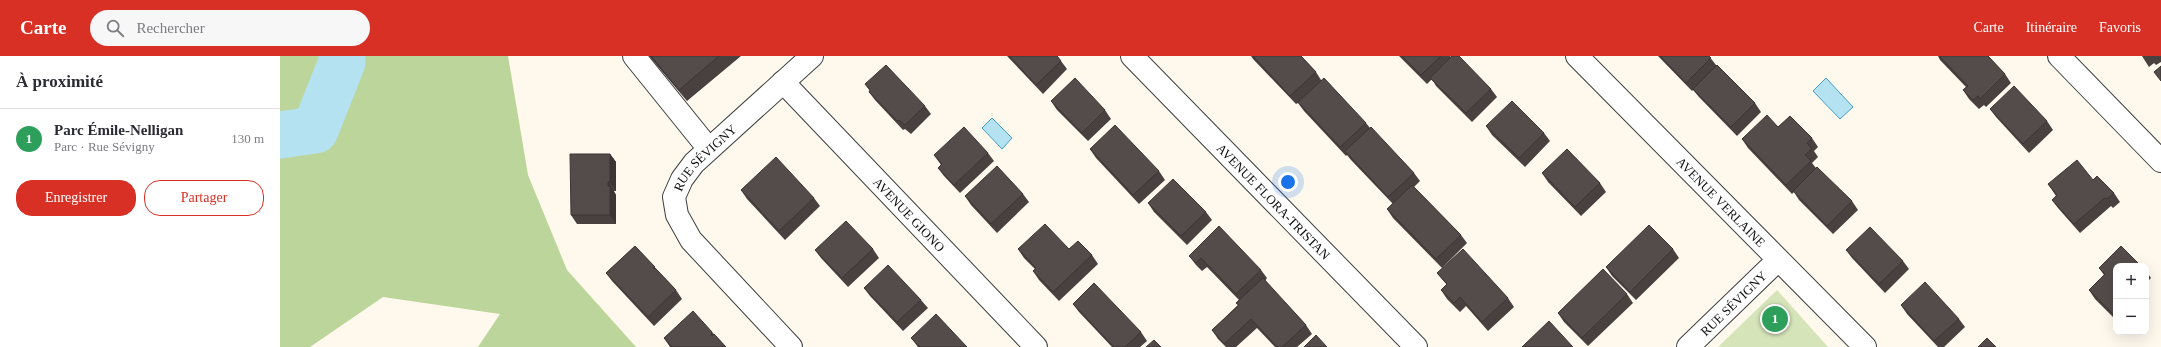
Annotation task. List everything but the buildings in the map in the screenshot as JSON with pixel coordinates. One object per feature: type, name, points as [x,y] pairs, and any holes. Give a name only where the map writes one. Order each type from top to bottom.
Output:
[{"type":"street","points":[[634,56],[709,149]]},
{"type":"street","name":"RUE SÉVIGNY","points":[[792,347],[691,240],[677,215],[674,197],[682,179],[694,163],[812,56]]},
{"type":"street","name":"AVENUE FLORA-TRISTAN","points":[[1132,56],[1416,347]]},
{"type":"street","name":"AVENUE VERLAINE","points":[[1577,56],[1865,347]]},
{"type":"street","points":[[2059,56],[2161,161]]},
{"type":"street","name":"AVENUE GIONO","points":[[783,82],[1036,347]]},
{"type":"street","name":"RUE SÉVIGNY","points":[[1688,347],[1778,260]]},
{"type":"green space","points":[[280,56],[508,56],[528,175],[567,270],[636,347],[478,347],[500,314],[383,297],[310,347],[280,347]]},
{"type":"green space","points":[[1777,290],[1828,347],[1718,347]]},
{"type":"water","points":[[1826,78],[1853,107],[1840,119],[1813,91]]},
{"type":"water","points":[[992,118],[1012,138],[1002,149],[982,128]]},
{"type":"waterway","points":[[280,135],[315,130],[342,62],[342,56]]},
{"type":"place","name":"Parc Émile-Nelligan","points":[[1775,319]]}]
